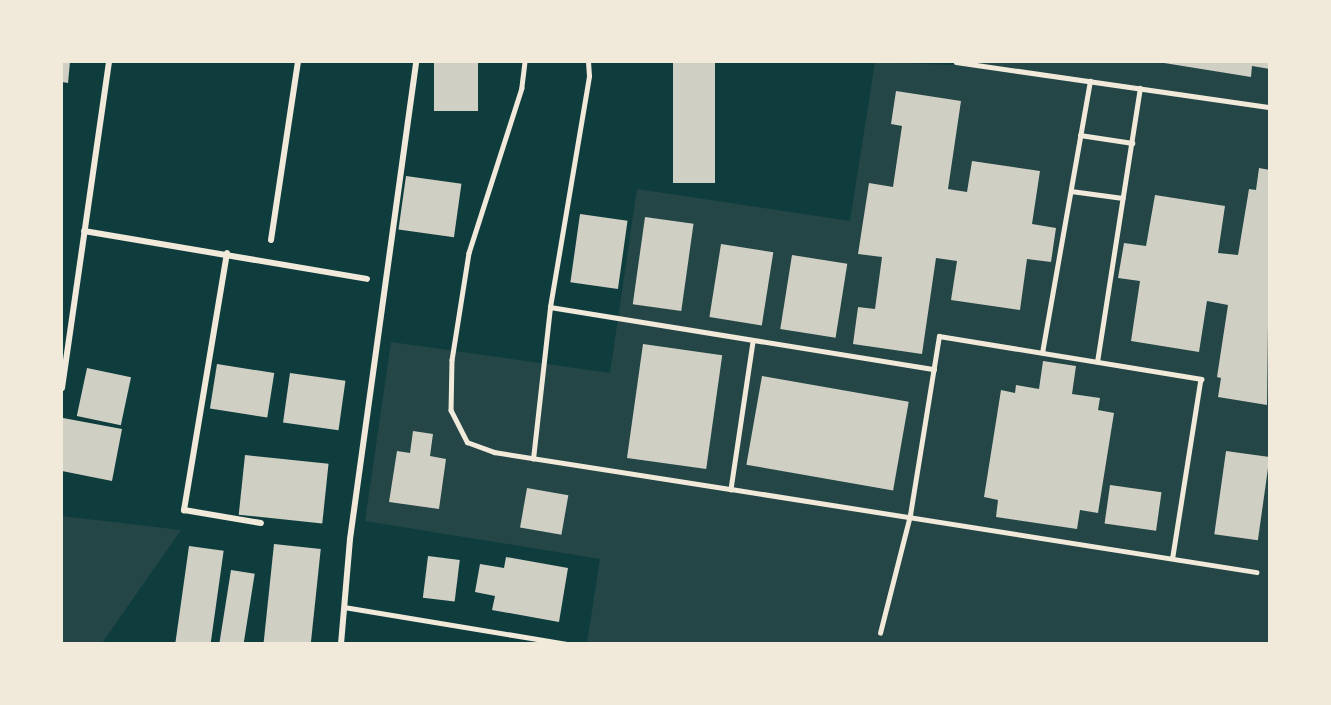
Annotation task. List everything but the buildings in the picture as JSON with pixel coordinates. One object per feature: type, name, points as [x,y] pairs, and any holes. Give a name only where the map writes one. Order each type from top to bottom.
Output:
[{"type":"street","points":[[62,388],[109,62]]},
{"type":"street","points":[[271,240],[298,62]]},
{"type":"street","points":[[341,644],[371,375],[416,62]]},
{"type":"street","points":[[84,231],[227,253],[368,279]]},
{"type":"street","points":[[227,253],[184,510],[261,523]]},
{"type":"lane","points":[[525,62],[522,88],[469,253],[452,360],[451,410],[467,442],[533,459],[1173,556],[1256,572]]},
{"type":"lane","points":[[533,459],[550,307],[588,87],[588,62]]},
{"type":"lane","points":[[956,62],[1269,107]]},
{"type":"lane","points":[[1042,353],[1090,81]]},
{"type":"lane","points":[[1097,362],[1140,88]]},
{"type":"lane","points":[[1080,135],[1132,142]]},
{"type":"lane","points":[[1071,191],[1123,198]]},
{"type":"lane","points":[[550,307],[753,342],[934,369]]},
{"type":"lane","points":[[880,633],[910,515],[939,336],[1201,378],[1173,556]]},
{"type":"lane","points":[[731,489],[753,342]]},
{"type":"lane","points":[[344,607],[568,644]]},
{"type":"shaded area","points":[[875,62],[952,65],[953,62],[1269,62],[1269,643],[587,643],[600,559],[365,521],[391,342],[610,373],[637,189],[850,221]]},
{"type":"shaded area","points":[[62,516],[181,530],[102,643],[62,643]]}]
